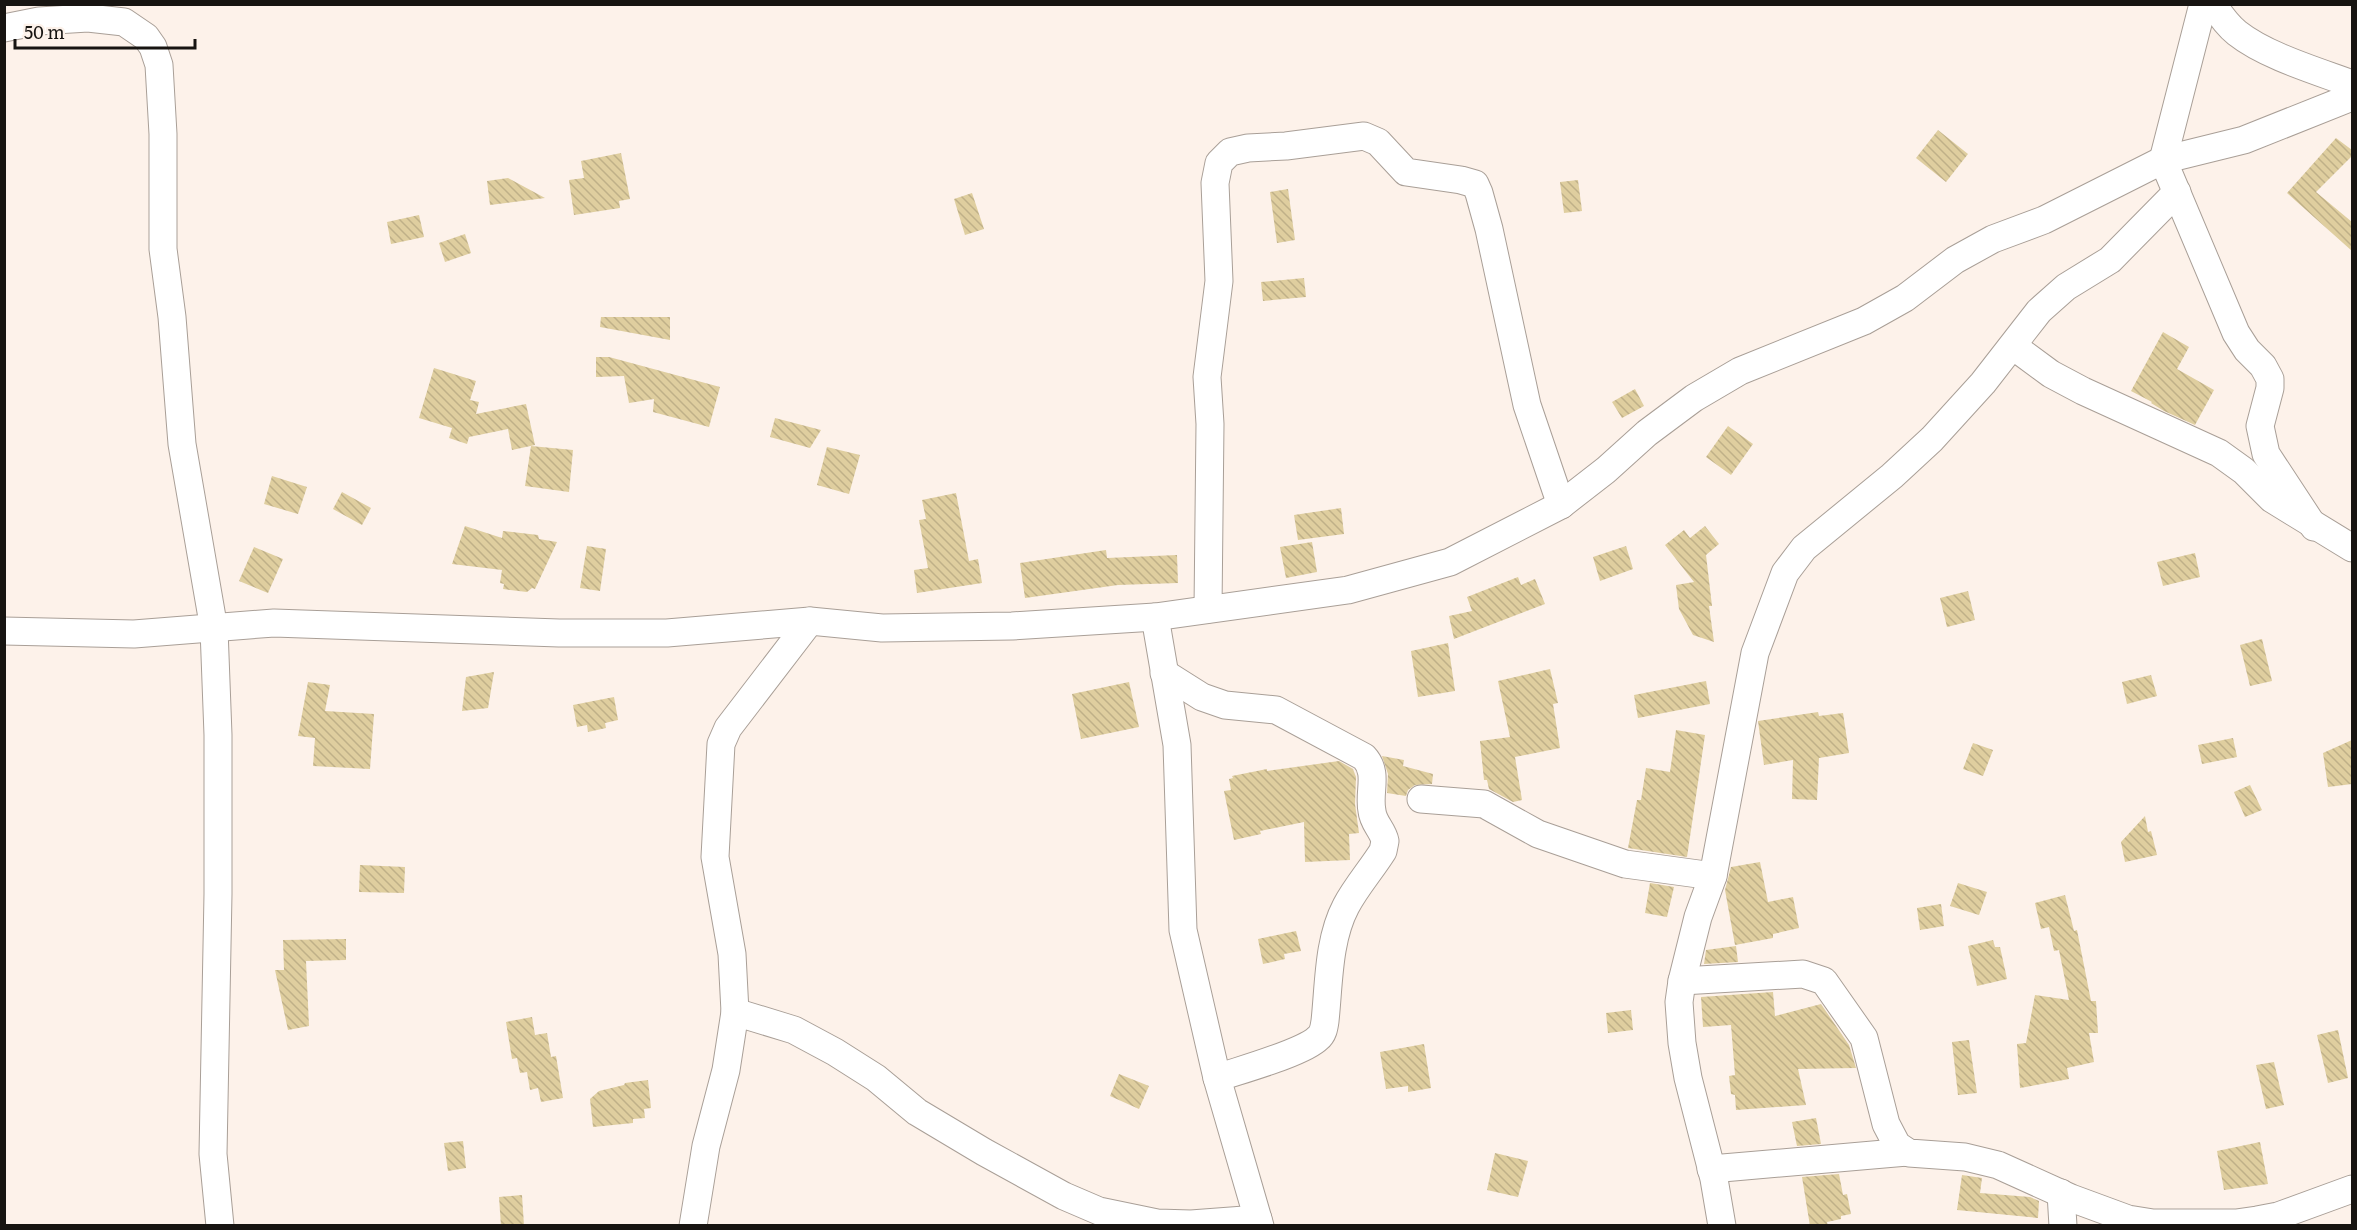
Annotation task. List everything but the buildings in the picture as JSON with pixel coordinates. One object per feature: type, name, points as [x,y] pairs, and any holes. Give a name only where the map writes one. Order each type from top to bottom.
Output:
[{"type":"street","points":[[2203,4],[2163,160],[2236,333],[2247,350],[2263,366],[2270,379],[2271,388],[2260,426],[2266,454],[2314,526]]},
{"type":"street","points":[[2213,4],[2236,33],[2254,44],[2352,84]]},
{"type":"street","points":[[4,28],[39,21],[88,18],[124,22],[146,38],[157,57],[163,134],[163,249],[172,317],[182,444],[214,629],[218,735],[218,894],[213,1154],[220,1226]]},
{"type":"street","points":[[4,631],[134,634],[274,623],[559,633],[667,633],[810,621],[882,628],[1012,626],[1155,617],[1348,590],[1450,562],[1561,505],[1606,470],[1647,433],[1694,398],[1740,371],[1864,321],[1905,298],[1955,260],[1994,239],[2044,220],[2163,160],[2244,140],[2352,97]]},
{"type":"street","points":[[1208,609],[1210,424],[1207,376],[1219,281],[1215,183],[1219,163],[1230,152],[1248,148],[1286,146],[1364,136],[1378,142],[1406,172],[1475,184],[1489,229],[1527,405],[1561,505]]},
{"type":"street","points":[[1722,1226],[1711,1169],[1688,1078],[1682,1043],[1679,1002],[1698,917],[1713,876],[1755,652],[1785,573],[1804,548],[1892,476],[1932,439],[2013,346],[2039,311],[2066,287],[2110,260],[2177,192]]},
{"type":"street","points":[[2013,346],[2051,374],[2083,391],[2219,453],[2244,471],[2272,499],[2352,548]]},
{"type":"street","points":[[735,1012],[794,1030],[835,1052],[876,1078],[917,1112],[965,1141],[1064,1196],[1099,1211],[1157,1223],[1259,1222],[1217,1078],[1184,930],[1177,745],[1155,617]]},
{"type":"street","points":[[693,1226],[706,1146],[726,1070],[735,1012],[732,954],[715,857],[721,744],[728,728],[810,621]]},
{"type":"street","points":[[1164,673],[1202,697],[1226,705],[1276,710],[1364,757],[1369,762],[1373,777],[1372,815],[1385,841],[1383,851],[1346,906],[1338,927],[1323,1032],[1305,1047],[1217,1078]]},
{"type":"street","points":[[1421,799],[1484,804],[1538,834],[1625,864],[1713,876]]},
{"type":"street","points":[[1682,981],[1803,974],[1824,981],[1864,1038],[1886,1124],[1897,1145],[1907,1152]]},
{"type":"street","points":[[1711,1169],[1907,1152],[1965,1157],[1998,1165],[2128,1219],[2172,1224],[2236,1222],[2278,1216],[2352,1189]]},
{"type":"street","points":[[2061,1193],[2063,1226]]}]
